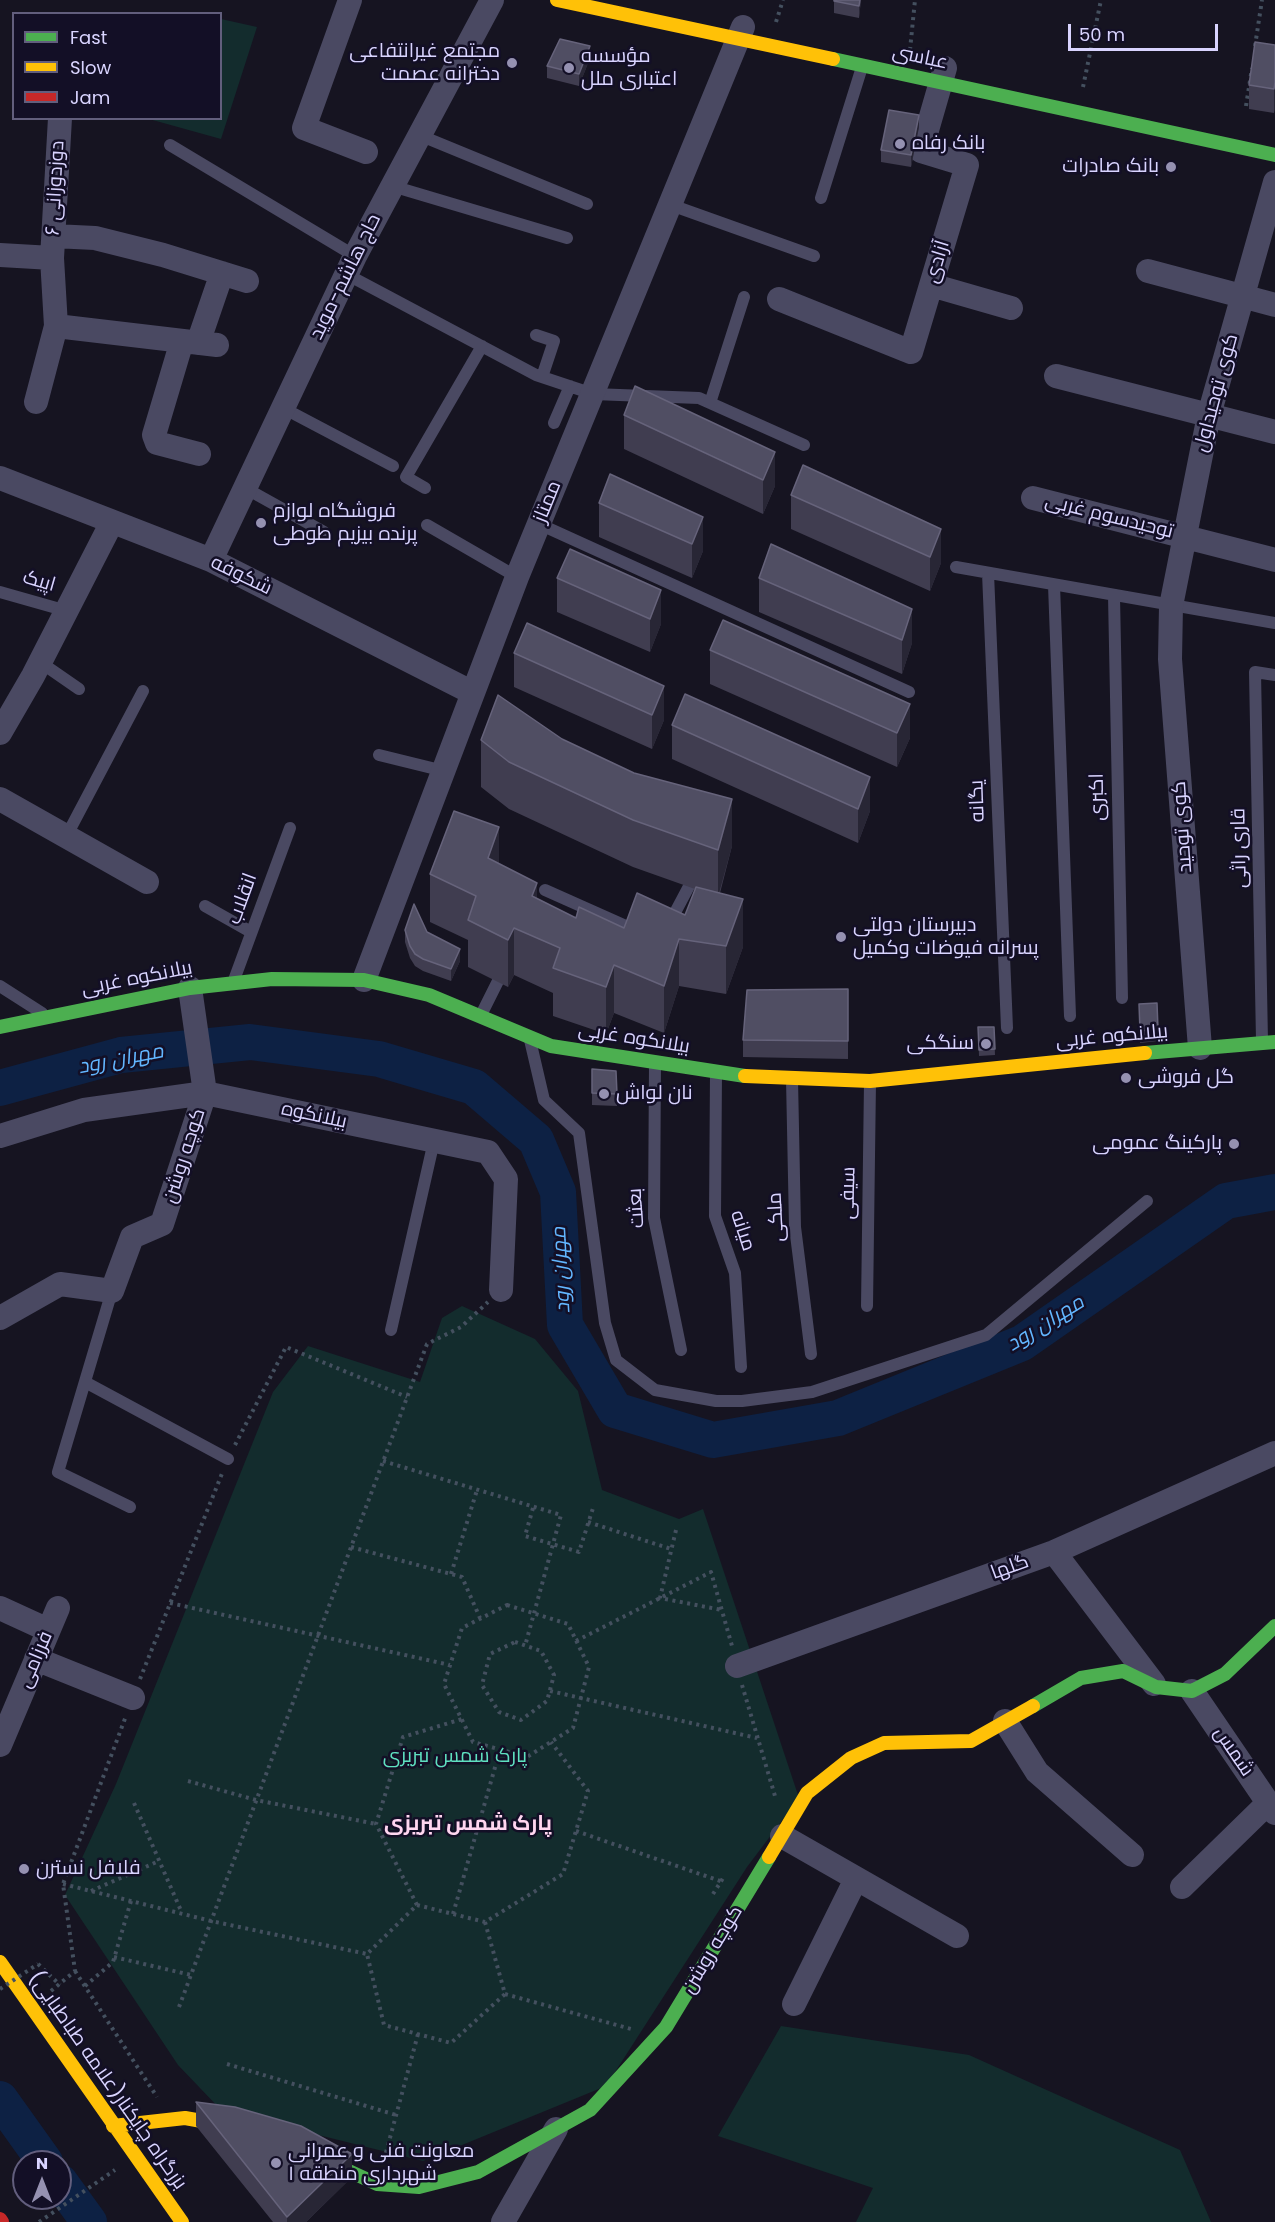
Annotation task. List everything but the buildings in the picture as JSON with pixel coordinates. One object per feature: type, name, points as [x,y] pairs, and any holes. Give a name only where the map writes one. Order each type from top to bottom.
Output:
[{"type":"main road","name":"عباسى","points":[[557,0],[741,33],[772,34],[909,61],[947,74],[1275,155]]},
{"type":"main road","name":"عباسى","points":[[624,0],[862,66],[947,74]]},
{"type":"main road","name":"بیلانکوه غربی","points":[[0,1027],[190,988],[272,980],[364,980],[429,995],[552,1046],[716,1071],[792,1078],[870,1081],[1269,1043]]},
{"type":"main road","points":[[1192,1691],[1225,1674],[1275,1626]]},
{"type":"main road","name":"کوچه روشن","points":[[301,2150],[377,2184],[420,2187],[478,2172],[590,2110],[658,2036],[666,2027],[807,1793],[851,1758],[884,1743],[971,1741],[1081,1678],[1123,1671],[1156,1687],[1192,1691]]},
{"type":"main road","name":"بزرگراه چایکنار(علامه طباطبایی)","points":[[0,1962],[182,2222]]},
{"type":"main road","points":[[113,2126],[185,2118],[236,2126],[258,2134]]},
{"type":"street","points":[[350,0],[304,128],[366,152]]},
{"type":"street","name":"حاج هاشم-موید","points":[[211,560],[350,265],[492,0]]},
{"type":"street","name":"ممتاز","points":[[364,980],[539,524],[582,390],[671,205],[741,33]]},
{"type":"street","name":"آزادی","points":[[779,299],[911,352],[968,165],[921,151],[947,74]]},
{"type":"street","name":"دوزدوزانی ۶","points":[[36,402],[56,326],[53,247],[60,120]]},
{"type":"street","name":"کوی توحیداول","points":[[1171,606],[1209,415],[1275,182]]},
{"type":"street","points":[[0,255],[95,238],[247,281]]},
{"type":"street","points":[[1148,271],[1275,305]]},
{"type":"street","points":[[199,454],[157,443],[154,435],[199,343],[222,273]]},
{"type":"street","points":[[931,285],[1011,308]]},
{"type":"street","points":[[56,326],[199,343]]},
{"type":"street","points":[[1056,376],[1275,432]]},
{"type":"street","name":"شکوفه","points":[[0,478],[211,560],[473,693]]},
{"type":"street","name":"توحیدسوم غربی","points":[[1034,498],[1275,560]]},
{"type":"street","points":[[0,733],[40,663],[112,522]]},
{"type":"street","name":"کوی توحید","points":[[1171,606],[1170,659],[1200,1048]]},
{"type":"street","points":[[0,799],[147,882]]},
{"type":"street","points":[[190,988],[206,1093]]},
{"type":"street","name":"بیلانکوه","points":[[0,1136],[84,1110],[206,1093],[488,1152],[506,1179],[501,1290]]},
{"type":"street","name":"کوچه روشن","points":[[112,1291],[132,1237],[162,1224],[206,1093]]},
{"type":"street","points":[[0,1318],[60,1284],[112,1291]]},
{"type":"street","name":"گلها","points":[[737,1666],[1054,1552],[1275,1453]]},
{"type":"street","points":[[1054,1552],[1156,1687]]},
{"type":"street","points":[[0,1608],[48,1630]]},
{"type":"street","name":"فرزامی","points":[[0,1745],[9,1699],[36,1659],[58,1608]]},
{"type":"street","points":[[36,1659],[133,1698]]},
{"type":"street","name":"شمس","points":[[1192,1691],[1271,1808]]},
{"type":"street","points":[[1005,1721],[1037,1772],[1132,1855]]},
{"type":"street","points":[[1182,1887],[1271,1808]]},
{"type":"street","points":[[782,1836],[957,1936]]},
{"type":"street","points":[[794,2004],[856,1879]]},
{"type":"street","points":[[503,2222],[556,2129]]},
{"type":"lane","points":[[821,198],[862,66]]},
{"type":"lane","points":[[419,135],[587,204]]},
{"type":"lane","points":[[170,145],[350,265],[482,346],[542,377],[582,390],[699,398],[804,445]]},
{"type":"lane","points":[[392,186],[567,238]]},
{"type":"lane","points":[[671,205],[814,256]]},
{"type":"lane","points":[[710,403],[744,297]]},
{"type":"lane","points":[[536,335],[554,342],[542,377]]},
{"type":"lane","points":[[425,488],[406,477],[482,346]]},
{"type":"lane","points":[[554,423],[582,390]]},
{"type":"lane","points":[[283,408],[393,466]]},
{"type":"lane","points":[[245,488],[324,532]]},
{"type":"lane","points":[[539,524],[909,692]]},
{"type":"lane","points":[[427,525],[517,577]]},
{"type":"lane","points":[[956,567],[1275,623]]},
{"type":"lane","name":"یگانه","points":[[988,573],[1007,1028]]},
{"type":"lane","points":[[1054,585],[1070,1016]]},
{"type":"lane","name":"اپیک","points":[[0,592],[67,611]]},
{"type":"lane","name":"اکبری","points":[[1114,596],[1122,998]]},
{"type":"lane","points":[[40,663],[79,689]]},
{"type":"lane","name":"قاری راثی","points":[[1269,1043],[1255,672],[1275,675]]},
{"type":"lane","points":[[67,836],[143,691]]},
{"type":"lane","points":[[379,755],[444,771]]},
{"type":"lane","name":"انقلاب","points":[[232,983],[290,828]]},
{"type":"lane","points":[[665,932],[702,862]]},
{"type":"lane","points":[[540,892],[649,937]]},
{"type":"lane","points":[[205,906],[251,932]]},
{"type":"lane","points":[[480,1016],[513,953]]},
{"type":"lane","points":[[0,986],[48,1017]]},
{"type":"lane","points":[[529,1036],[544,1100],[579,1133],[605,1323],[616,1360],[655,1390],[716,1401],[742,1401],[812,1392],[986,1335],[1147,1201]]},
{"type":"lane","name":"بعثت","points":[[655,1062],[654,1218],[681,1350]]},
{"type":"lane","name":"میانه","points":[[716,1071],[714,1216],[735,1273],[741,1367]]},
{"type":"lane","name":"ملکی","points":[[792,1078],[795,1227],[811,1354]]},
{"type":"lane","name":"سیفی","points":[[867,1306],[870,1081]]},
{"type":"lane","points":[[391,1330],[434,1141]]},
{"type":"lane","points":[[112,1291],[58,1472],[130,1507]]},
{"type":"lane","points":[[85,1382],[228,1459]]},
{"type":"path","points":[[772,34],[783,0]]},
{"type":"path","points":[[909,61],[915,0]]},
{"type":"path","points":[[1080,97],[1101,0]]},
{"type":"path","points":[[1255,47],[1262,0]]},
{"type":"path","points":[[1246,106],[1253,59]]},
{"type":"path","points":[[179,2007],[427,1344],[461,1327],[501,1290]]},
{"type":"path","points":[[172,2120],[75,1971],[63,1884],[133,1698],[228,1459],[286,1347],[407,1397]]},
{"type":"path","points":[[383,1461],[561,1515],[525,1646]]},
{"type":"path","points":[[450,1574],[477,1490]]},
{"type":"path","points":[[533,1508],[525,1536],[579,1552],[594,1505]]},
{"type":"path","points":[[588,1522],[671,1549]]},
{"type":"path","points":[[660,1598],[676,1530]]},
{"type":"path","points":[[351,1547],[462,1577],[480,1618]]},
{"type":"path","points":[[576,1641],[711,1572],[776,1798]]},
{"type":"path","points":[[660,1598],[722,1611]]},
{"type":"path","points":[[171,1603],[450,1665]]},
{"type":"path","points":[[507,1605],[568,1624],[589,1667],[573,1728],[527,1757],[473,1742],[444,1684],[462,1628],[480,1618],[507,1605]]},
{"type":"path","points":[[515,1642],[542,1651],[554,1675],[550,1691],[547,1701],[521,1720],[499,1712],[482,1685],[490,1654],[515,1642]]},
{"type":"path","points":[[550,1691],[757,1738]]},
{"type":"path","points":[[462,1719],[404,1737],[376,1824],[417,1905],[485,1922],[563,1874],[588,1791],[551,1742]]},
{"type":"path","points":[[453,1914],[500,1749]]},
{"type":"path","points":[[188,1781],[256,1800],[376,1824]]},
{"type":"path","points":[[134,1803],[182,1914]]},
{"type":"path","points":[[576,1831],[749,1891]]},
{"type":"path","points":[[91,1891],[159,1861]]},
{"type":"path","points":[[709,1901],[727,1872]]},
{"type":"path","points":[[63,1884],[211,1921],[367,1954]]},
{"type":"path","points":[[84,1986],[113,1962],[131,1901]]},
{"type":"path","points":[[367,1954],[417,1905]]},
{"type":"path","points":[[485,1922],[505,1994]]},
{"type":"path","points":[[367,1954],[384,2025],[450,2043],[505,1994]]},
{"type":"path","points":[[114,1957],[191,1975]]},
{"type":"path","points":[[0,1989],[38,1964],[60,1985],[75,1971]]},
{"type":"path","points":[[505,1994],[658,2036]]},
{"type":"path","points":[[377,2184],[418,2034]]},
{"type":"path","points":[[227,2064],[396,2115]]},
{"type":"path","points":[[39,2222],[116,2170]]},
{"type":"green space","points":[[222,19],[257,27],[221,139],[153,120],[222,120]]},
{"type":"green space","name":"پارک شمس تبریزی","points":[[462,1306],[535,1339],[578,1391],[602,1490],[679,1519],[703,1509],[799,1798],[747,1867],[606,2086],[423,2161],[222,2111],[178,2065],[65,1895],[116,1784],[273,1392],[308,1346],[420,1382],[442,1318]]},
{"type":"green space","points":[[781,2026],[969,2055],[1180,2150],[1211,2222],[856,2222],[873,2188],[718,2136]]},
{"type":"waterway","name":"مهران رود","points":[[0,1088],[121,1055],[250,1042],[379,1059],[474,1087],[536,1140],[558,1192],[565,1325],[615,1410],[713,1440],[838,1418],[1022,1343],[1226,1201],[1275,1192]]},
{"type":"waterway","points":[[0,2099],[36,2150]]},
{"type":"waterway","points":[[72,2199],[89,2222]]},
{"type":"traffic: fast","points":[[833,59],[1275,155]]},
{"type":"traffic: fast","points":[[0,1027],[190,988],[272,979],[364,980],[429,995],[551,1046],[745,1076]]},
{"type":"traffic: fast","points":[[1145,1053],[1275,1042]]},
{"type":"traffic: fast","points":[[1033,1706],[1081,1678],[1123,1671],[1156,1687],[1192,1691],[1225,1674],[1275,1626]]},
{"type":"traffic: fast","points":[[312,2154],[377,2184],[419,2187],[478,2172],[590,2110],[666,2027],[769,1857]]},
{"type":"traffic: slow","points":[[557,0],[833,59]]},
{"type":"traffic: slow","points":[[745,1076],[870,1081],[1145,1053]]},
{"type":"traffic: slow","points":[[769,1857],[807,1793],[851,1758],[884,1743],[971,1741],[1033,1706]]},
{"type":"traffic: slow","points":[[0,1962],[182,2222]]},
{"type":"traffic: slow","points":[[113,2126],[185,2118],[241,2128]]},
{"type":"place","name":"مجتمع غیرانتفاعی دخترانه عصمت","points":[[512,63]]},
{"type":"place","name":"مؤسسه اعتباری ملل","points":[[569,68]]},
{"type":"place","name":"بانک رفاه","points":[[900,144]]},
{"type":"place","name":"بانک صادرات","points":[[1171,167]]},
{"type":"place","name":"فروشگاه لوازم پرنده بیزیم طوطی","points":[[261,523]]},
{"type":"place","name":"دبیرستان دولتی پسرانه فیوضات وکمیل","points":[[841,937]]},
{"type":"place","name":"سنگکی","points":[[986,1044]]},
{"type":"place","name":"گل فروشی","points":[[1126,1078]]},
{"type":"place","name":"نان لواش","points":[[604,1094]]},
{"type":"place","name":"پارکینگ عمومی","points":[[1234,1144]]},
{"type":"place","name":"فلافل نسترن","points":[[24,1869]]},
{"type":"place","name":"معاونت فنی و عمرانی شهرداری منطقه ۱","points":[[276,2163]]},
{"type":"district","name":"پارک شمس تبریزی","points":[[468,1825]]}]
